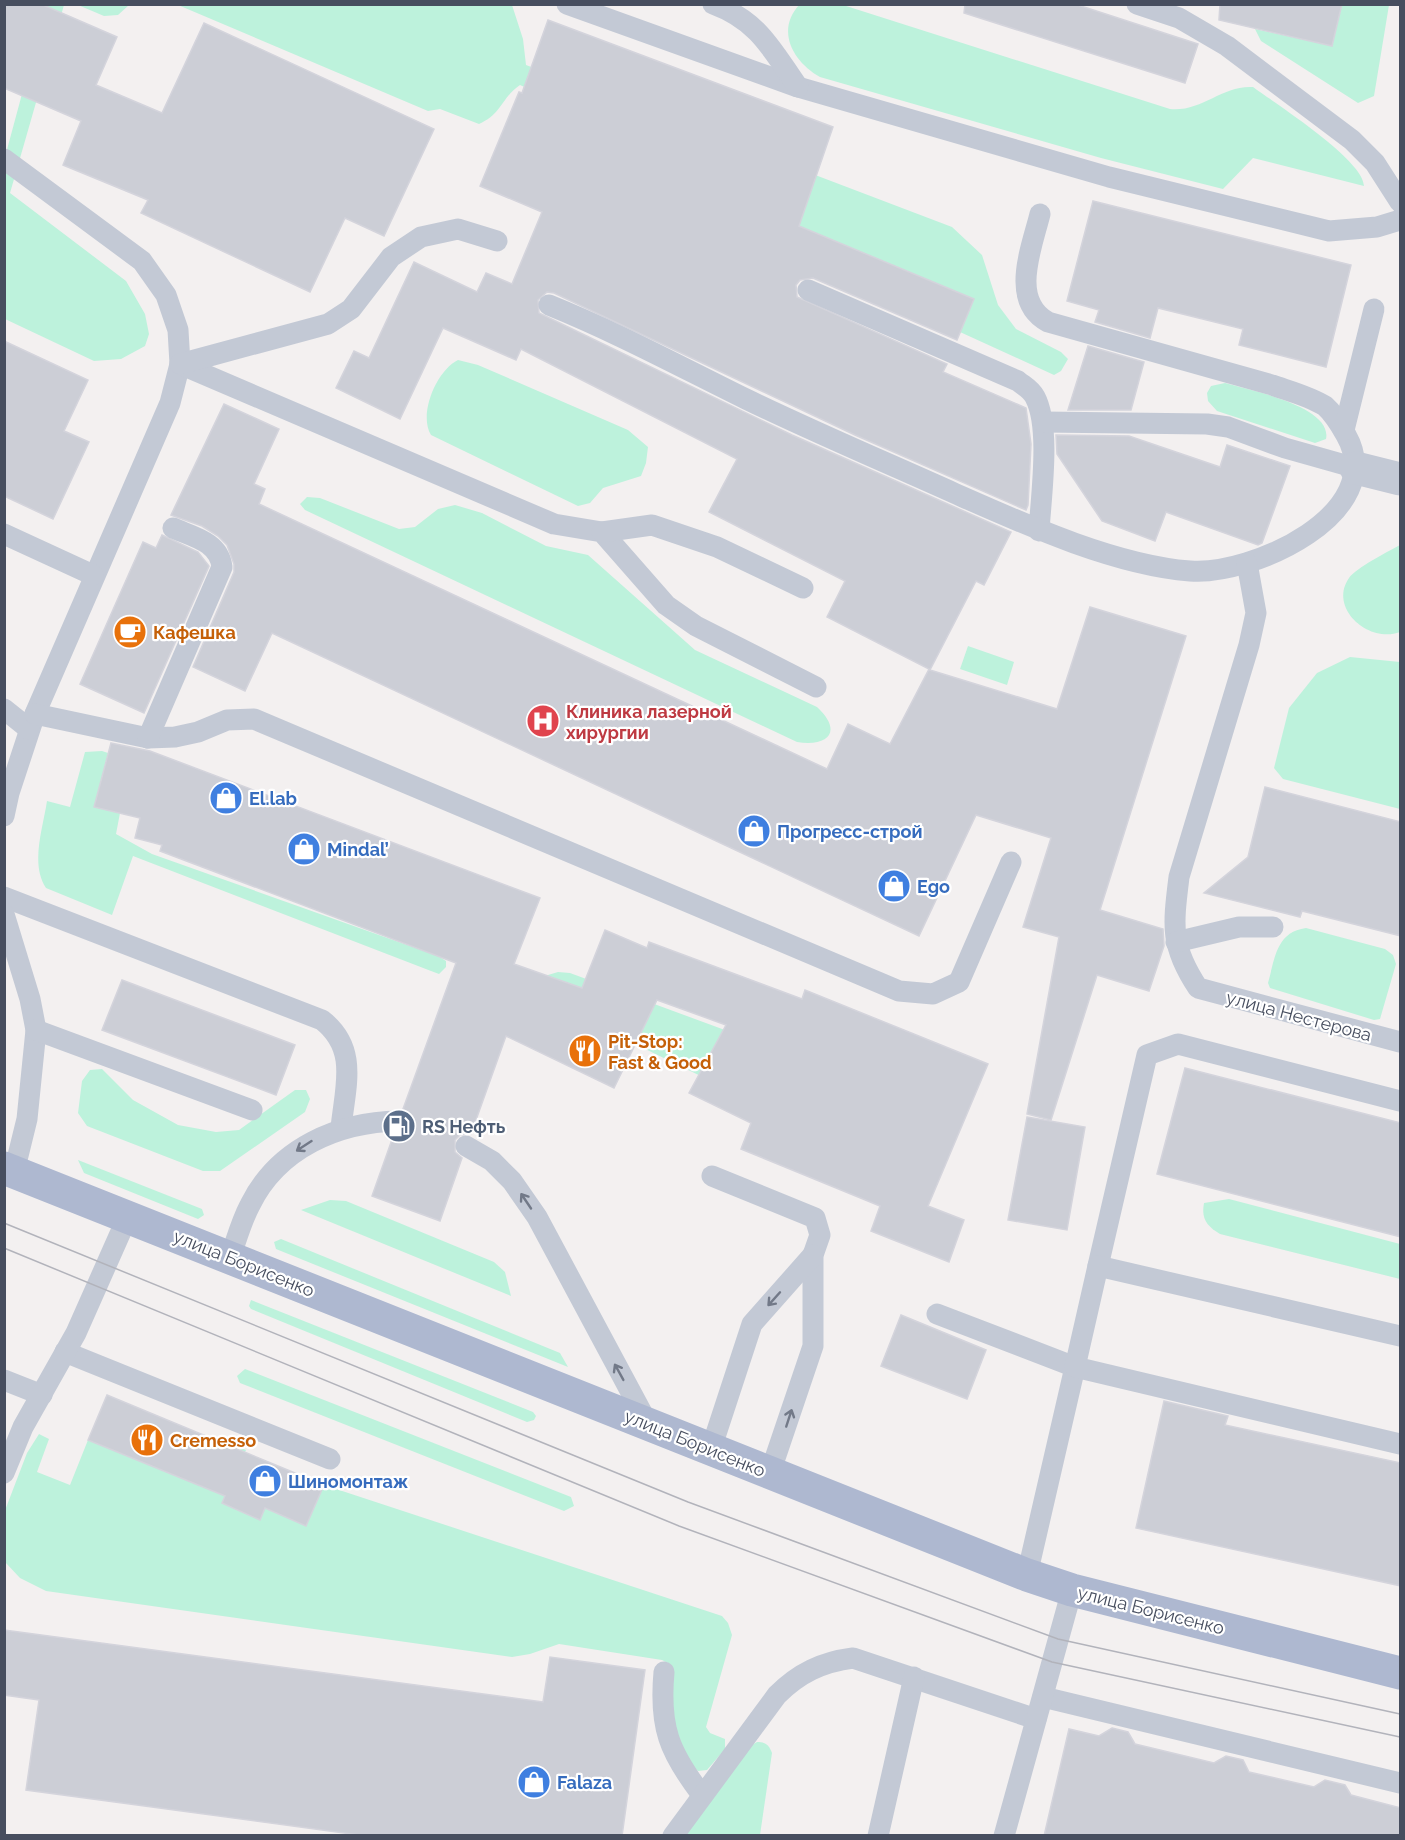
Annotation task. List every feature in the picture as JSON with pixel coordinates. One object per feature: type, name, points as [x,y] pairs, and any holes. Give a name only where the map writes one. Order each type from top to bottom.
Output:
[{"type":"main road","name":"улица Борисенко","points":[[9,1170],[1027,1575],[1072,1590],[1401,1673]]},
{"type":"street","points":[[1356,468],[1401,479]]},
{"type":"lane","points":[[567,4],[798,87],[1109,177],[1329,231],[1377,227],[1401,220]]},
{"type":"lane","points":[[713,4],[732,11],[758,29],[798,87]]},
{"type":"lane","points":[[1137,4],[1181,11],[1352,140],[1375,163],[1401,202]]},
{"type":"lane","points":[[4,159],[142,261],[166,295],[178,330],[180,364],[170,403],[93,575],[32,722],[4,816]]},
{"type":"lane","points":[[549,305],[775,413],[1039,531],[1158,567],[1192,572],[1223,570],[1263,559],[1331,517],[1350,488],[1356,468],[1352,446],[1344,430],[1326,407],[1306,397],[1048,322],[1038,317],[1029,303],[1025,286],[1027,264],[1040,214]]},
{"type":"lane","points":[[180,364],[328,324],[351,309],[391,257],[421,237],[458,229],[497,241]]},
{"type":"lane","points":[[807,290],[1018,381],[1035,397],[1043,422],[1039,531]]},
{"type":"lane","points":[[1344,430],[1374,309]]},
{"type":"lane","points":[[180,364],[554,524],[602,532],[652,525],[717,547],[803,588]]},
{"type":"lane","points":[[1043,422],[1207,424],[1228,427],[1285,448],[1356,468]]},
{"type":"lane","points":[[148,738],[222,567],[221,556],[214,546],[173,528]]},
{"type":"lane","points":[[602,532],[666,604],[696,626],[816,687]]},
{"type":"lane","points":[[4,534],[93,575]]},
{"type":"lane","points":[[1247,563],[1256,613],[1249,645],[1179,877],[1175,910],[1176,942],[1239,927],[1272,927]]},
{"type":"lane","points":[[4,709],[32,722],[148,738],[175,737],[198,732],[228,720],[254,719],[899,991],[933,994],[959,982],[1011,862]]},
{"type":"lane","points":[[4,897],[322,1020],[340,1037],[345,1050],[347,1065],[341,1128]]},
{"type":"lane","points":[[4,914],[30,999],[36,1030],[27,1119],[9,1170]]},
{"type":"lane","name":"улица Нестерова","points":[[1176,942],[1183,964],[1198,988],[1401,1042]]},
{"type":"lane","points":[[36,1030],[252,1110]]},
{"type":"lane","points":[[1027,1575],[1147,1055],[1178,1044],[1401,1101]]},
{"type":"lane","points":[[230,1258],[250,1205],[265,1181],[285,1160],[301,1148],[341,1128],[372,1121],[399,1121]]},
{"type":"lane","points":[[466,1146],[492,1161],[512,1181],[537,1217],[648,1424]]},
{"type":"lane","points":[[712,1176],[814,1218],[820,1235],[813,1255],[813,1346],[770,1473]]},
{"type":"lane","points":[[4,1473],[23,1427],[65,1352],[127,1218]]},
{"type":"lane","points":[[711,1449],[752,1324],[813,1255]]},
{"type":"lane","points":[[1098,1266],[1401,1336]]},
{"type":"lane","points":[[937,1314],[1075,1367],[1401,1444]]},
{"type":"lane","points":[[65,1352],[330,1459]]},
{"type":"lane","points":[[4,1380],[42,1395]]},
{"type":"lane","points":[[1004,1836],[1072,1590]]},
{"type":"lane","points":[[673,1836],[777,1695],[791,1681],[833,1661],[853,1658],[1036,1719]]},
{"type":"lane","points":[[664,1672],[663,1716],[670,1743],[679,1765],[702,1795]]},
{"type":"lane","points":[[878,1836],[914,1677]]},
{"type":"lane","points":[[1043,1697],[1401,1783]]},
{"type":"green space","points":[[800,4],[843,5],[1170,109],[1192,107],[1231,90],[1253,87],[1335,148],[1360,175],[1364,186],[1253,158],[1223,189],[1101,158],[820,77],[802,63],[790,45],[789,24]]},
{"type":"green space","points":[[46,5],[64,5],[10,193],[126,281],[145,314],[149,334],[145,346],[121,359],[94,361],[5,319],[5,157]]},
{"type":"green space","points":[[78,5],[129,5],[118,15],[104,16]]},
{"type":"green space","points":[[178,5],[512,5],[523,39],[526,65],[952,227],[982,255],[998,305],[1016,329],[1061,352],[1068,359],[1061,371],[1054,375],[960,332],[811,237],[594,118],[520,85],[492,116],[479,124],[440,109],[428,111]]},
{"type":"green space","points":[[1342,5],[1389,5],[1374,96],[1358,103],[1261,41],[1255,29],[1332,46]]},
{"type":"green space","points":[[458,360],[478,365],[628,430],[648,447],[646,463],[641,476],[603,488],[590,503],[578,506],[431,435],[427,416],[432,393],[443,373]]},
{"type":"green space","points":[[1225,383],[1287,401],[1303,409],[1316,417],[1325,427],[1326,439],[1315,443],[1217,411],[1208,401],[1207,393],[1211,386]]},
{"type":"green space","points":[[307,497],[320,498],[399,529],[415,527],[438,509],[455,505],[482,513],[546,546],[588,555],[695,650],[817,707],[829,723],[831,730],[829,735],[817,742],[797,742],[305,510],[300,504]]},
{"type":"green space","points":[[1400,545],[1400,632],[1376,633],[1355,621],[1344,601],[1344,589],[1349,578],[1358,569]]},
{"type":"green space","points":[[968,646],[1014,662],[1007,685],[960,669]]},
{"type":"green space","points":[[1350,657],[1400,662],[1400,809],[1283,779],[1274,768],[1289,708],[1317,673]]},
{"type":"green space","points":[[85,752],[108,753],[94,807],[120,813],[116,834],[152,854],[438,956],[446,961],[446,967],[439,974],[133,856],[112,915],[46,888],[41,878],[38,857],[47,801],[70,807]]},
{"type":"green space","points":[[1306,928],[1385,949],[1393,955],[1396,964],[1380,1019],[1374,1020],[1270,988],[1268,983],[1278,948],[1288,935]]},
{"type":"green space","points":[[558,972],[570,973],[733,1033],[717,1084],[551,1003],[538,978]]},
{"type":"green space","points":[[102,1069],[133,1100],[178,1125],[216,1132],[239,1130],[295,1090],[306,1090],[310,1099],[305,1112],[220,1171],[203,1171],[87,1126],[78,1113],[82,1081],[90,1070]]},
{"type":"green space","points":[[78,1160],[202,1209],[204,1215],[198,1219],[84,1173]]},
{"type":"green space","points":[[1229,1199],[1400,1244],[1400,1279],[1220,1234],[1206,1222],[1203,1213],[1204,1203]]},
{"type":"green space","points":[[330,1200],[346,1201],[494,1262],[505,1272],[511,1296],[301,1210]]},
{"type":"green space","points":[[281,1239],[560,1353],[568,1367],[276,1249],[274,1242]]},
{"type":"green space","points":[[251,1300],[533,1412],[536,1416],[534,1420],[527,1422],[251,1309],[249,1306]]},
{"type":"green space","points":[[245,1369],[571,1497],[574,1506],[564,1511],[240,1383],[237,1376]]},
{"type":"green space","points":[[39,1434],[49,1439],[37,1472],[70,1485],[88,1440],[188,1481],[207,1435],[246,1450],[222,1503],[265,1508],[306,1526],[324,1485],[722,1616],[728,1623],[732,1635],[706,1727],[710,1733],[725,1739],[725,1749],[707,1770],[698,1771],[689,1761],[682,1749],[673,1722],[670,1664],[662,1660],[559,1644],[530,1654],[512,1657],[46,1591],[20,1578],[5,1562],[4,1513],[27,1453]]},
{"type":"green space","points":[[757,1742],[767,1744],[772,1753],[760,1835],[683,1836],[752,1745]]},
{"type":"building","points":[[4,4],[41,4],[117,37],[96,85],[162,113],[204,23],[434,129],[384,236],[345,218],[310,292],[141,213],[148,200],[63,165],[81,121],[4,88]]},
{"type":"building","points":[[965,4],[1075,4],[1198,44],[1185,83],[964,13]]},
{"type":"building","points":[[1220,4],[1342,4],[1332,46],[1219,20]]},
{"type":"building","points":[[548,20],[833,127],[799,226],[974,299],[957,340],[813,278],[800,280],[796,285],[797,297],[947,364],[943,372],[1026,408],[1031,444],[1028,505],[1026,510],[855,435],[554,293],[547,292],[538,300],[539,313],[792,435],[1011,532],[984,585],[976,581],[930,670],[1057,709],[1090,607],[1186,636],[1100,910],[1163,929],[1164,946],[1149,991],[1097,975],[1051,1120],[1027,1114],[1059,937],[1023,927],[1051,838],[976,815],[919,936],[272,633],[245,691],[193,667],[234,572],[234,564],[227,545],[218,536],[202,526],[171,515],[224,404],[279,429],[254,484],[265,489],[259,504],[827,769],[848,724],[890,744],[929,669],[827,617],[845,581],[709,512],[737,459],[521,349],[516,360],[443,328],[400,419],[336,388],[354,351],[369,358],[414,262],[477,292],[486,273],[512,284],[542,212],[480,186],[519,92],[522,93]]},
{"type":"building","points":[[1093,201],[1351,265],[1326,367],[1239,345],[1243,329],[1158,308],[1150,338],[1095,322],[1099,310],[1067,301]]},
{"type":"building","points":[[4,341],[88,380],[64,431],[89,442],[53,519],[4,496]]},
{"type":"building","points":[[1088,346],[1144,362],[1131,410],[1068,410]]},
{"type":"building","points":[[1056,435],[1129,436],[1220,467],[1227,445],[1290,466],[1262,543],[1258,545],[1166,512],[1155,541],[1102,521],[1057,454]]},
{"type":"building","points":[[162,535],[198,552],[209,566],[144,713],[80,684],[143,542],[156,548]]},
{"type":"building","points":[[111,743],[150,751],[540,898],[514,964],[582,988],[605,930],[647,948],[649,942],[802,999],[805,990],[988,1064],[928,1206],[964,1220],[949,1262],[871,1231],[880,1206],[741,1149],[751,1123],[689,1093],[726,1025],[657,1000],[614,1088],[506,1036],[471,1134],[460,1135],[455,1140],[455,1152],[462,1158],[440,1221],[372,1196],[394,1134],[406,1132],[411,1126],[410,1114],[403,1109],[456,963],[160,851],[162,845],[135,838],[140,818],[94,807]]},
{"type":"building","points":[[1265,787],[1401,822],[1401,936],[1302,911],[1300,917],[1204,893],[1248,857]]},
{"type":"building","points":[[122,980],[295,1045],[276,1095],[102,1030]]},
{"type":"building","points":[[1185,1068],[1401,1123],[1401,1237],[1157,1174]]},
{"type":"building","points":[[1027,1117],[1085,1127],[1067,1230],[1008,1220]]},
{"type":"building","points":[[901,1315],[986,1350],[967,1399],[881,1366]]},
{"type":"building","points":[[107,1395],[324,1485],[306,1526],[265,1508],[260,1520],[222,1503],[225,1496],[88,1440]]},
{"type":"building","points":[[1164,1401],[1228,1416],[1225,1425],[1401,1463],[1401,1586],[1136,1528]]},
{"type":"building","points":[[4,1630],[543,1702],[550,1657],[645,1670],[622,1836],[366,1836],[26,1790],[39,1700],[4,1695]]},
{"type":"building","points":[[1112,1728],[1128,1732],[1135,1744],[1214,1763],[1226,1756],[1243,1760],[1249,1772],[1314,1787],[1325,1780],[1345,1785],[1351,1795],[1401,1808],[1401,1836],[1044,1836],[1069,1729],[1099,1736]]},
{"type":"tram line","points":[[4,1223],[688,1502],[1058,1639],[1400,1714]]},
{"type":"tram line","points":[[4,1248],[679,1526],[1052,1662],[1400,1737]]},
{"type":"place","name":"Кафешка","points":[[130,632]]},
{"type":"place","name":"Клиника лазерной хирургии","points":[[543,721]]},
{"type":"place","name":"El.lab","points":[[226,798]]},
{"type":"place","name":"Прогресс-строй","points":[[754,831]]},
{"type":"place","name":"Mindal’","points":[[304,849]]},
{"type":"place","name":"Ego","points":[[894,886]]},
{"type":"place","name":"Pit-Stop: Fast & Good","points":[[585,1051]]},
{"type":"place","name":"RS Нефть","points":[[399,1126]]},
{"type":"place","name":"Cremesso","points":[[147,1440]]},
{"type":"place","name":"Шиномонтаж","points":[[265,1481]]},
{"type":"place","name":"Falaza","points":[[534,1782]]}]
